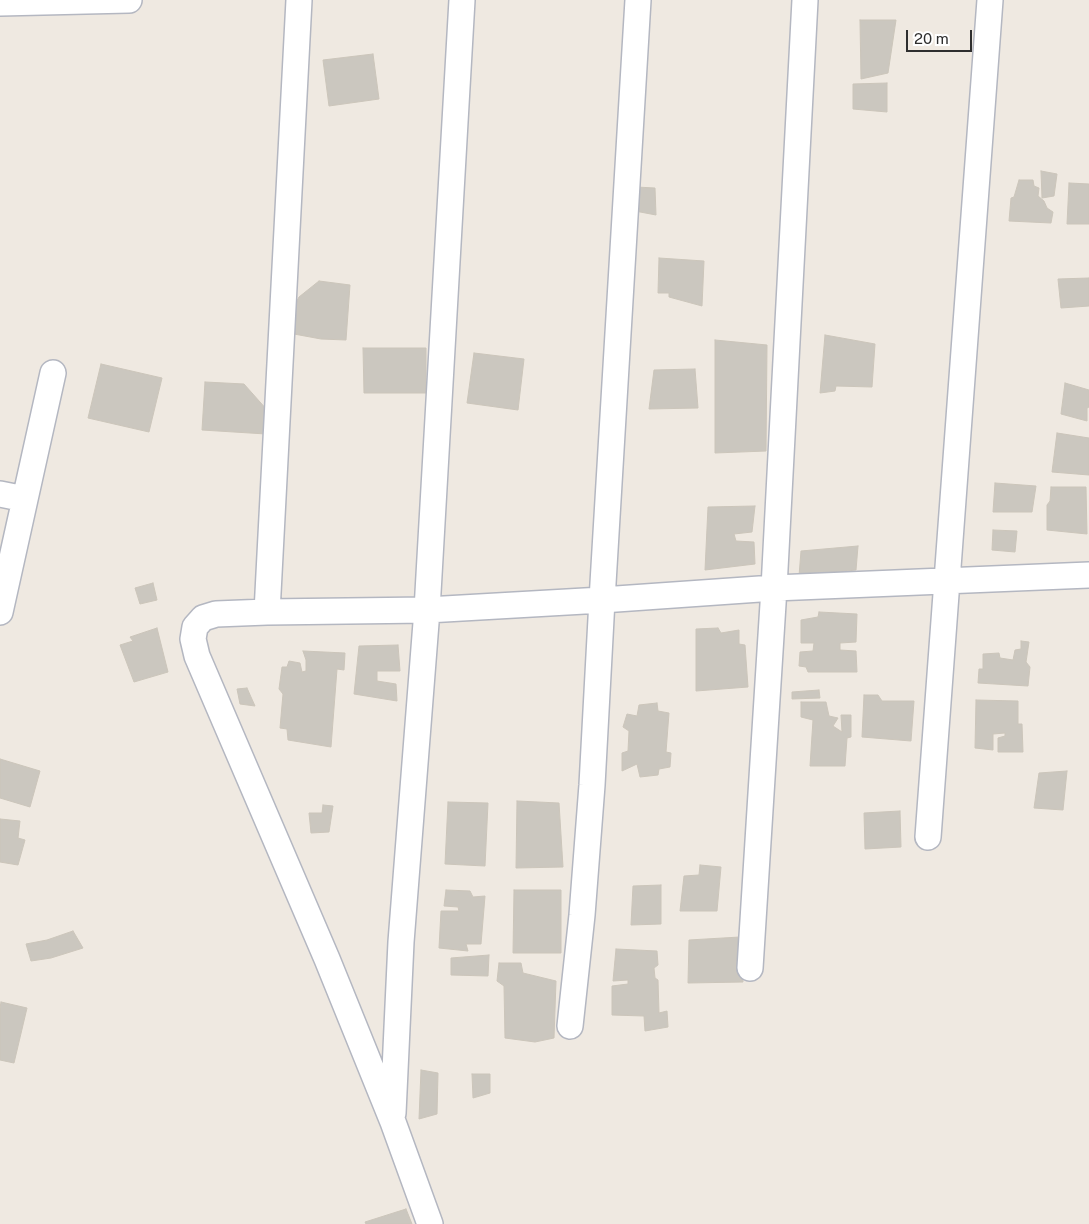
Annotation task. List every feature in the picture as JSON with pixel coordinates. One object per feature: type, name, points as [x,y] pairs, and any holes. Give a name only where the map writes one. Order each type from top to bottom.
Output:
[{"type":"street","points":[[0,3],[129,0]]},
{"type":"street","points":[[267,612],[299,0]]},
{"type":"street","points":[[393,1122],[401,942],[427,610],[462,0]]},
{"type":"street","points":[[570,1026],[592,795],[638,0]]},
{"type":"street","points":[[750,968],[774,588],[805,0]]},
{"type":"street","points":[[928,837],[990,0]]},
{"type":"street","points":[[0,612],[53,373]]},
{"type":"street","points":[[0,494],[25,499]]},
{"type":"street","points":[[430,1224],[393,1122],[327,959],[197,656],[193,639],[195,628],[203,618],[216,614],[427,610],[774,588],[1089,575]]},
{"type":"building","points":[[860,20],[896,20],[888,73],[861,79]]},
{"type":"building","points":[[373,54],[379,99],[329,106],[323,60]]},
{"type":"building","points":[[887,83],[887,112],[853,109],[853,84]]},
{"type":"building","points":[[1041,171],[1057,174],[1054,196],[1042,198]]},
{"type":"building","points":[[1019,180],[1033,180],[1034,186],[1039,188],[1038,196],[1044,201],[1047,208],[1053,212],[1051,223],[1009,221],[1011,198],[1014,197]]},
{"type":"building","points":[[1069,183],[1089,184],[1089,224],[1067,224]]},
{"type":"building","points":[[636,187],[655,188],[656,215],[635,211]]},
{"type":"building","points":[[659,258],[704,261],[702,306],[669,297],[669,293],[658,293]]},
{"type":"building","points":[[1089,278],[1089,306],[1061,308],[1058,279]]},
{"type":"building","points":[[319,281],[350,285],[346,340],[321,339],[294,334],[292,310],[299,297]]},
{"type":"building","points":[[825,335],[875,344],[872,387],[836,386],[835,391],[820,393]]},
{"type":"building","points":[[715,340],[767,345],[766,451],[715,453]]},
{"type":"building","points":[[363,348],[426,348],[426,393],[364,393]]},
{"type":"building","points":[[474,353],[524,359],[518,410],[467,403]]},
{"type":"building","points":[[101,364],[162,378],[149,432],[88,418]]},
{"type":"building","points":[[695,369],[698,408],[649,409],[654,370]]},
{"type":"building","points":[[205,382],[244,384],[268,411],[266,434],[202,430]]},
{"type":"building","points":[[1065,383],[1089,390],[1087,421],[1061,414]]},
{"type":"building","points":[[1057,433],[1089,438],[1089,475],[1052,472]]},
{"type":"building","points":[[995,483],[1036,486],[1032,512],[993,512]]},
{"type":"building","points":[[1051,487],[1086,487],[1087,534],[1047,530],[1047,505],[1050,501]]},
{"type":"building","points":[[755,506],[752,532],[734,534],[736,541],[754,542],[755,564],[705,570],[708,507]]},
{"type":"building","points":[[993,530],[1017,531],[1015,552],[992,550]]},
{"type":"building","points":[[858,546],[856,570],[799,576],[801,551]]},
{"type":"building","points":[[153,583],[157,600],[140,604],[135,588]]},
{"type":"building","points":[[819,612],[857,614],[856,642],[840,643],[840,650],[856,651],[857,672],[808,672],[806,667],[799,666],[800,652],[813,651],[814,643],[801,643],[801,620],[818,617]]},
{"type":"building","points":[[157,628],[168,672],[134,682],[120,645],[133,641],[130,637]]},
{"type":"building","points":[[718,628],[721,633],[739,630],[739,644],[745,645],[748,687],[696,691],[696,629]]},
{"type":"building","points":[[1021,641],[1029,642],[1026,662],[1030,667],[1028,686],[978,683],[979,669],[983,669],[983,654],[999,653],[1000,658],[1013,660],[1015,650],[1021,649]]},
{"type":"building","points":[[398,645],[400,671],[377,671],[377,681],[396,684],[397,701],[354,694],[359,646]]},
{"type":"building","points":[[303,651],[345,653],[344,670],[337,669],[331,747],[288,740],[287,729],[280,728],[283,694],[279,689],[282,667],[287,667],[289,661],[300,663],[302,672],[306,671],[306,660]]},
{"type":"building","points":[[247,688],[255,706],[240,704],[237,689]]},
{"type":"building","points":[[819,690],[820,698],[792,699],[792,692]]},
{"type":"building","points":[[864,695],[878,695],[882,701],[914,701],[911,741],[862,737]]},
{"type":"building","points":[[976,700],[1018,701],[1018,724],[1022,724],[1023,752],[998,752],[998,738],[1005,736],[1005,733],[993,734],[993,750],[975,748]]},
{"type":"building","points":[[801,702],[826,702],[829,716],[838,718],[833,726],[842,732],[841,715],[851,715],[851,737],[847,738],[845,766],[810,766],[813,720],[801,717]]},
{"type":"building","points":[[657,703],[658,711],[669,713],[666,752],[671,753],[670,767],[659,769],[658,775],[640,777],[637,764],[622,771],[622,753],[628,751],[629,731],[623,727],[627,714],[637,716],[639,705]]},
{"type":"building","points":[[0,759],[40,771],[30,807],[0,798]]},
{"type":"building","points":[[1067,771],[1063,810],[1034,808],[1039,773]]},
{"type":"building","points":[[517,801],[559,803],[563,867],[516,868]]},
{"type":"building","points":[[448,802],[488,803],[485,866],[445,864]]},
{"type":"building","points":[[323,805],[333,806],[329,832],[311,833],[309,813],[322,813]]},
{"type":"building","points":[[900,811],[901,847],[865,849],[864,813]]},
{"type":"building","points":[[0,819],[20,821],[18,838],[25,840],[18,865],[0,862]]},
{"type":"building","points":[[700,865],[721,867],[717,911],[680,911],[684,876],[699,875]]},
{"type":"building","points":[[661,885],[661,924],[631,925],[633,886]]},
{"type":"building","points":[[446,890],[470,891],[473,897],[485,896],[481,944],[466,944],[468,951],[439,948],[441,911],[459,911],[458,907],[444,906]]},
{"type":"building","points":[[514,890],[561,890],[561,953],[513,953]]},
{"type":"building","points":[[73,931],[83,948],[51,958],[31,961],[26,944],[47,940]]},
{"type":"building","points":[[740,937],[743,982],[688,983],[689,940]]},
{"type":"building","points":[[616,949],[657,951],[658,965],[654,968],[655,978],[658,980],[659,1013],[667,1011],[668,1027],[645,1031],[644,1016],[612,1015],[612,986],[628,984],[628,980],[613,981]]},
{"type":"building","points":[[489,955],[488,976],[451,975],[451,958]]},
{"type":"building","points":[[499,963],[521,963],[523,973],[556,981],[554,1038],[535,1042],[505,1038],[504,986],[497,981]]},
{"type":"building","points":[[1,1002],[27,1008],[14,1063],[0,1060]]},
{"type":"building","points":[[421,1070],[438,1073],[437,1114],[419,1119]]},
{"type":"building","points":[[472,1074],[490,1074],[490,1093],[473,1098]]},
{"type":"building","points":[[406,1209],[412,1224],[366,1224],[365,1222]]}]
